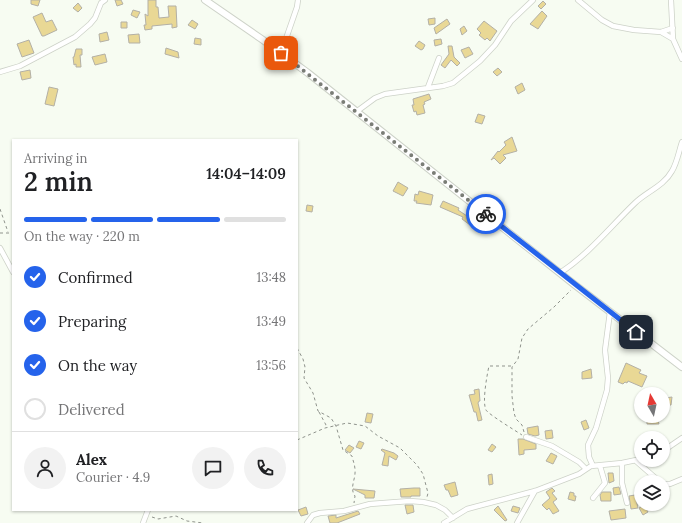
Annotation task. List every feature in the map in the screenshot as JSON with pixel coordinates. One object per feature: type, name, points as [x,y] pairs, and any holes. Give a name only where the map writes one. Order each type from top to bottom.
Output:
[{"type":"main road","points":[[205,0],[281,53],[575,285],[682,367]]},
{"type":"street","points":[[0,72],[20,66],[75,37],[95,18],[101,3],[105,0]]},
{"type":"street","points":[[281,53],[298,0]]},
{"type":"street","points":[[356,112],[375,98],[385,94],[443,86],[452,82],[480,61],[495,45],[511,21],[533,0]]},
{"type":"street","points":[[578,0],[602,20],[613,26],[634,30],[661,32],[673,28]]},
{"type":"street","points":[[671,0],[673,39],[682,59]]},
{"type":"street","points":[[661,32],[673,39]]},
{"type":"street","points":[[428,87],[439,58]]},
{"type":"street","points":[[560,273],[573,265],[635,203],[667,178],[672,171],[682,142]]},
{"type":"street","points":[[0,248],[12,270]]},
{"type":"street","points":[[592,466],[589,457],[588,445],[596,428],[607,390],[608,378],[605,350],[610,312]]},
{"type":"street","points":[[526,437],[552,446],[578,462],[586,469]]},
{"type":"street","points":[[670,446],[682,438]]},
{"type":"street","points":[[444,523],[467,509],[534,491],[579,474],[592,466],[634,461]]},
{"type":"street","points":[[622,463],[622,484],[627,503]]},
{"type":"street","points":[[593,498],[605,483],[600,466]]},
{"type":"street","points":[[645,467],[653,475]]},
{"type":"street","points":[[670,484],[682,479]]},
{"type":"street","points":[[517,523],[534,491]]},
{"type":"street","points":[[307,523],[313,515],[320,513],[344,511],[370,504],[397,502],[425,502],[436,505],[445,510],[453,518]]},
{"type":"street","points":[[143,523],[147,512]]},
{"type":"path","points":[[0,209],[8,232]]},
{"type":"path","points":[[0,233],[12,233]]},
{"type":"path","points":[[526,437],[522,425],[516,419],[514,413],[512,396],[512,366],[518,359],[522,338],[528,329],[554,307],[575,285]]},
{"type":"path","points":[[298,350],[305,367],[304,378],[313,393],[318,411],[326,424],[325,428]]},
{"type":"path","points":[[512,366],[489,366],[485,395],[485,408],[492,415],[526,437]]},
{"type":"path","points":[[318,411],[331,418],[336,426],[343,450],[352,456],[355,469],[352,492],[355,496],[355,508]]},
{"type":"path","points":[[298,440],[325,428],[347,423],[365,426],[378,436],[400,448],[417,465],[423,474],[428,493],[425,502]]},
{"type":"path","points":[[147,512],[158,519],[176,516],[187,521],[203,523]]},
{"type":"building","points":[[31,0],[40,0],[38,6],[31,4]]},
{"type":"building","points":[[115,0],[121,0],[123,4],[117,6]]},
{"type":"building","points":[[148,0],[156,0],[159,18],[169,17],[168,6],[176,6],[177,27],[172,28],[172,24],[152,26],[152,29],[145,30],[145,14],[148,16]]},
{"type":"building","points":[[543,1],[546,4],[541,9],[538,6]]},
{"type":"building","points":[[78,3],[82,8],[78,12],[73,8]]},
{"type":"building","points":[[133,10],[140,12],[137,18],[131,15]]},
{"type":"building","points":[[542,11],[547,16],[538,29],[530,24]]},
{"type":"building","points":[[42,13],[46,22],[52,20],[57,30],[44,36],[42,36],[33,17]]},
{"type":"building","points":[[435,18],[435,24],[429,25],[428,19]]},
{"type":"building","points":[[447,19],[450,24],[436,34],[434,28]]},
{"type":"building","points":[[192,20],[198,24],[195,29],[188,25]]},
{"type":"building","points":[[484,21],[497,31],[490,41],[487,38],[485,40],[479,35],[481,33],[477,29]]},
{"type":"building","points":[[121,22],[127,22],[127,28],[121,28]]},
{"type":"building","points":[[464,26],[467,31],[462,35],[460,29]]},
{"type":"building","points":[[107,32],[109,40],[100,42],[99,34]]},
{"type":"building","points":[[139,34],[140,43],[129,43],[128,35]]},
{"type":"building","points":[[195,38],[201,39],[201,45],[194,44]]},
{"type":"building","points":[[441,39],[442,44],[435,46],[434,40]]},
{"type":"building","points":[[29,40],[34,53],[22,57],[17,44]]},
{"type":"building","points":[[419,41],[425,45],[421,50],[415,46]]},
{"type":"building","points":[[448,46],[452,46],[454,57],[460,63],[457,66],[451,60],[445,68],[441,65],[449,54]]},
{"type":"building","points":[[469,47],[473,54],[465,58],[461,50]]},
{"type":"building","points":[[166,48],[178,52],[179,58],[165,54]]},
{"type":"building","points":[[76,49],[82,49],[82,55],[80,55],[81,67],[76,67],[76,64],[74,65],[73,57]]},
{"type":"building","points":[[105,54],[107,62],[95,65],[92,57]]},
{"type":"building","points":[[498,68],[502,72],[497,76],[493,72]]},
{"type":"building","points":[[30,70],[31,78],[22,80],[20,72]]},
{"type":"building","points":[[522,83],[525,90],[518,94],[515,87]]},
{"type":"building","points":[[49,87],[58,89],[54,106],[45,104]]},
{"type":"building","points":[[429,94],[431,99],[424,102],[425,104],[423,105],[425,113],[417,115],[416,111],[414,112],[412,105],[414,105],[413,99]]},
{"type":"building","points":[[478,114],[485,116],[482,124],[475,122]]},
{"type":"building","points":[[512,137],[517,151],[503,155],[506,158],[500,164],[494,158],[491,160],[498,151],[499,152],[506,145],[504,142]]},
{"type":"building","points":[[398,182],[408,188],[403,196],[393,191]]},
{"type":"building","points":[[419,191],[433,195],[431,205],[416,203],[417,201],[414,201],[415,194],[418,195]]},
{"type":"building","points":[[443,201],[459,208],[458,210],[473,220],[470,225],[462,219],[463,217],[440,207]]},
{"type":"building","points":[[307,205],[313,206],[312,212],[306,211]]},
{"type":"building","points":[[626,363],[641,370],[639,373],[647,376],[642,387],[628,381],[627,383],[625,382],[623,384],[618,382]]},
{"type":"building","points":[[591,369],[592,378],[582,379],[582,372]]},
{"type":"building","points":[[479,389],[480,401],[478,403],[482,420],[478,421],[469,395],[475,394],[474,390]]},
{"type":"building","points":[[670,397],[672,397],[671,405],[670,405]]},
{"type":"building","points":[[367,413],[373,414],[371,423],[365,422]]},
{"type":"building","points":[[586,420],[589,428],[584,430],[581,422]]},
{"type":"building","points":[[659,423],[659,424],[647,424]]},
{"type":"building","points":[[538,426],[539,435],[535,436],[528,434],[527,428]]},
{"type":"building","points":[[552,430],[553,438],[546,439],[545,431]]},
{"type":"building","points":[[518,439],[523,439],[536,444],[536,449],[524,450],[524,454],[519,455]]},
{"type":"building","points":[[359,441],[364,443],[361,449],[356,447]]},
{"type":"building","points":[[492,444],[496,447],[492,452],[488,450]]},
{"type":"building","points":[[349,445],[354,448],[350,453],[345,450]]},
{"type":"building","points":[[382,449],[398,456],[396,460],[389,456],[388,466],[382,465],[385,453],[381,450]]},
{"type":"building","points":[[551,453],[557,456],[553,464],[546,461]]},
{"type":"building","points":[[608,473],[613,473],[614,481],[609,483]]},
{"type":"building","points":[[492,474],[493,484],[489,485],[488,475]]},
{"type":"building","points":[[455,482],[458,495],[451,497],[444,485]]},
{"type":"building","points":[[619,487],[621,494],[614,495],[613,488]]},
{"type":"building","points":[[420,488],[420,496],[401,497],[400,489]]},
{"type":"building","points":[[552,488],[555,491],[552,493],[557,499],[553,502],[559,511],[553,514],[549,508],[547,510],[542,505],[550,498],[546,492]]},
{"type":"building","points":[[353,489],[375,491],[374,498],[365,498],[365,495]]},
{"type":"building","points":[[570,492],[574,493],[574,496],[576,496],[575,501],[568,499]]},
{"type":"building","points":[[602,492],[611,492],[611,501],[601,501],[600,495]]},
{"type":"building","points":[[634,495],[634,509],[631,509],[629,496]]},
{"type":"building","points":[[405,505],[413,505],[414,512],[407,514]]},
{"type":"building","points":[[498,506],[507,520],[505,521],[494,510]]},
{"type":"building","points":[[513,506],[520,508],[518,513],[511,511]]},
{"type":"building","points":[[306,507],[308,514],[301,516],[298,510]]},
{"type":"building","points":[[625,509],[626,518],[611,520],[609,511]]},
{"type":"building","points":[[358,511],[360,514],[337,523],[330,523],[328,516],[336,515],[336,518]]},
{"type":"building","points":[[641,511],[647,511],[648,512],[643,515]]},
{"type":"way so far","points":[[281,53],[486,214]]},
{"type":"route","points":[[486,214],[636,332]]}]
